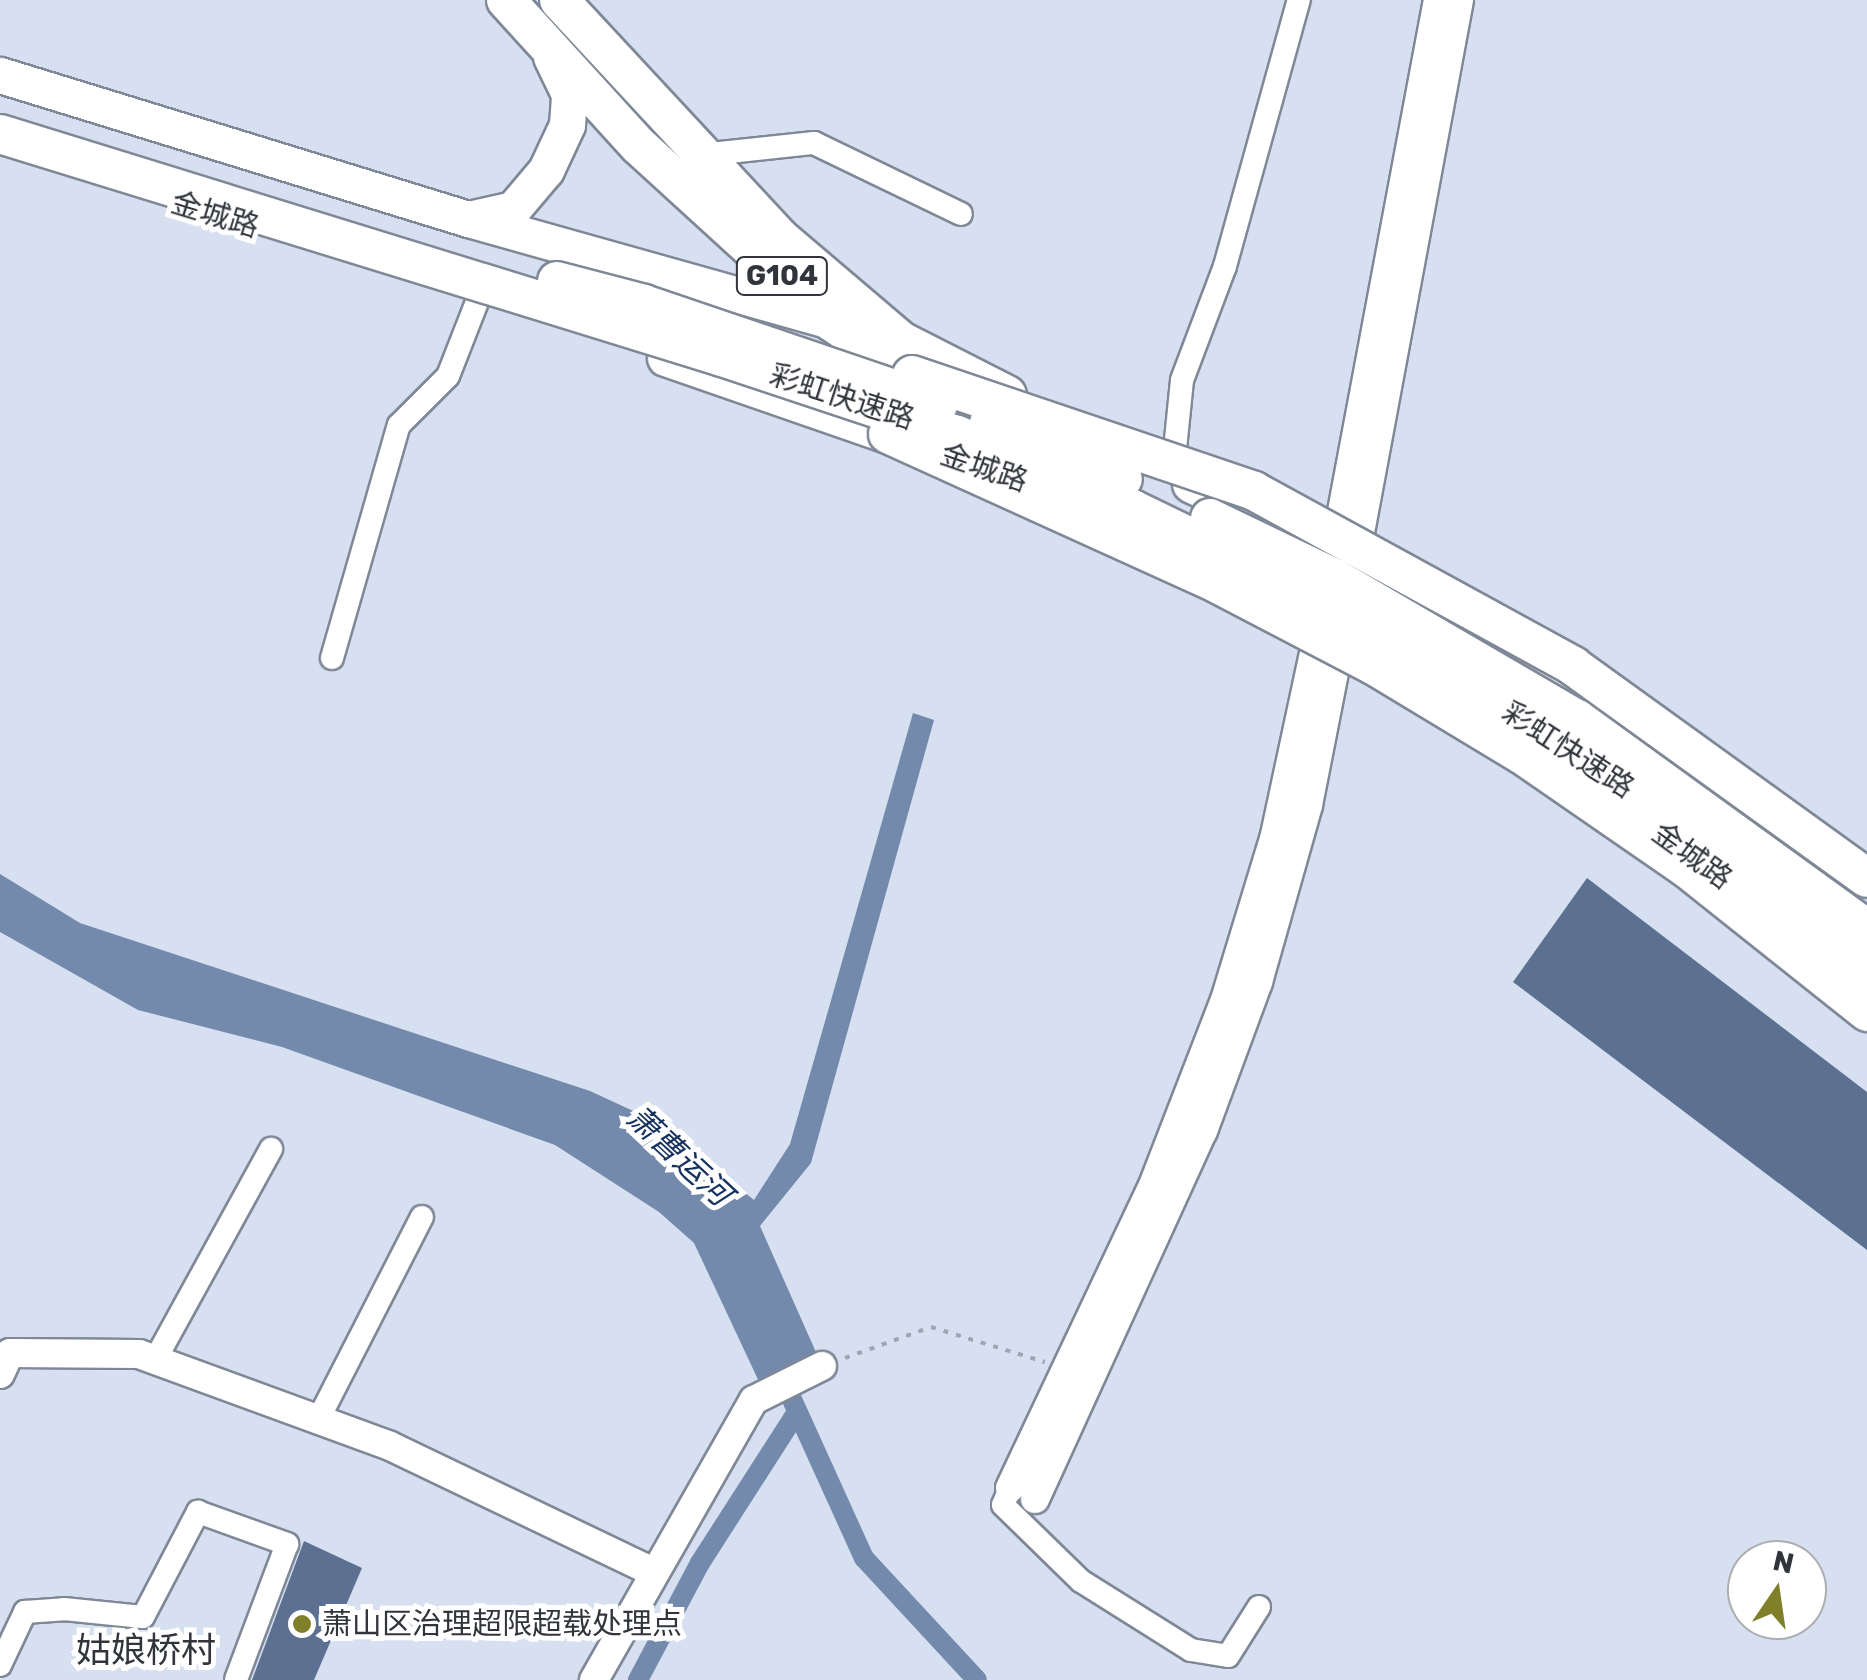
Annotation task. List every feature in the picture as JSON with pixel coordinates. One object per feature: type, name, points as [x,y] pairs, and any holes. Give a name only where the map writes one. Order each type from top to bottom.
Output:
[{"type":"highway","name":"G104","points":[[506,0],[552,57],[832,322],[1096,507]]},
{"type":"highway","name":"G104","points":[[558,0],[780,238],[901,341]]},
{"type":"highway","name":"彩虹快速路","points":[[0,111],[508,268],[644,304],[1044,443],[1336,579],[1576,719],[1867,929]]},
{"type":"highway","name":"彩虹快速路","points":[[0,134],[722,357],[958,435],[1132,509],[1293,588],[1564,743],[1690,831],[1867,972]]},
{"type":"highway","points":[[644,304],[832,349],[1174,459],[1254,491],[1572,666],[1867,878]]},
{"type":"highway","name":"金城路","points":[[901,341],[1345,556],[1635,736],[1867,913]]},
{"type":"highway","points":[[722,357],[1208,579],[1375,666],[1521,754],[1685,867],[1867,1012]]},
{"type":"highway","name":"金城路","points":[[1096,507],[1332,627],[1531,744],[1692,852],[1867,995]]},
{"type":"main road","points":[[468,219],[513,209],[546,170],[567,125],[569,94],[552,57]]},
{"type":"main road","name":"金城路","points":[[0,75],[468,219],[901,341]]},
{"type":"main road","name":"金城路","points":[[0,152],[479,297],[1096,507]]},
{"type":"street","points":[[1174,459],[1182,380],[1225,266],[1299,0]]},
{"type":"street","points":[[1022,1493],[1203,1131],[1258,982],[1308,806],[1332,627],[1438,0]]},
{"type":"street","points":[[1345,556],[1459,0]]},
{"type":"street","points":[[700,155],[814,142],[961,214]]},
{"type":"street","points":[[332,658],[399,425],[448,376],[479,297]]},
{"type":"street","points":[[1254,1604],[1228,1641],[1212,1644],[1089,1572],[1030,1513],[1022,1493],[1066,1369],[1152,1188],[1225,1000],[1332,627]]},
{"type":"street","points":[[155,1360],[271,1149]]},
{"type":"street","points":[[318,1420],[422,1216]]},
{"type":"street","points":[[4,1360],[139,1354],[390,1446],[653,1572]]},
{"type":"street","points":[[594,1680],[754,1400],[822,1366]]},
{"type":"street","points":[[0,1665],[25,1612],[64,1608],[143,1617],[198,1512],[287,1544],[236,1680]]},
{"type":"path","points":[[822,1366],[931,1327],[1066,1369]]},
{"type":"water","points":[[913,713],[934,720],[811,1163],[760,1226],[819,1359],[762,1388],[694,1243],[659,1212],[555,1145],[282,1047],[138,1010],[0,932],[0,874],[80,923],[590,1091],[657,1122],[754,1200],[790,1144]]},
{"type":"building","points":[[1587,878],[1867,1092],[1867,1250],[1513,982]]},
{"type":"building","name":"萧山区治理超限超载处理点","points":[[304,1541],[362,1568],[314,1680],[252,1680]]},
{"type":"waterway","name":"萧曹运河","points":[[780,1373],[864,1558],[977,1680]]},
{"type":"waterway","points":[[638,1680],[700,1563],[797,1412]]},
{"type":"place","name":"萧山区治理超限超载处理点","points":[[302,1624]]},
{"type":"district","name":"姑娘桥村","points":[[146,1650]]}]
